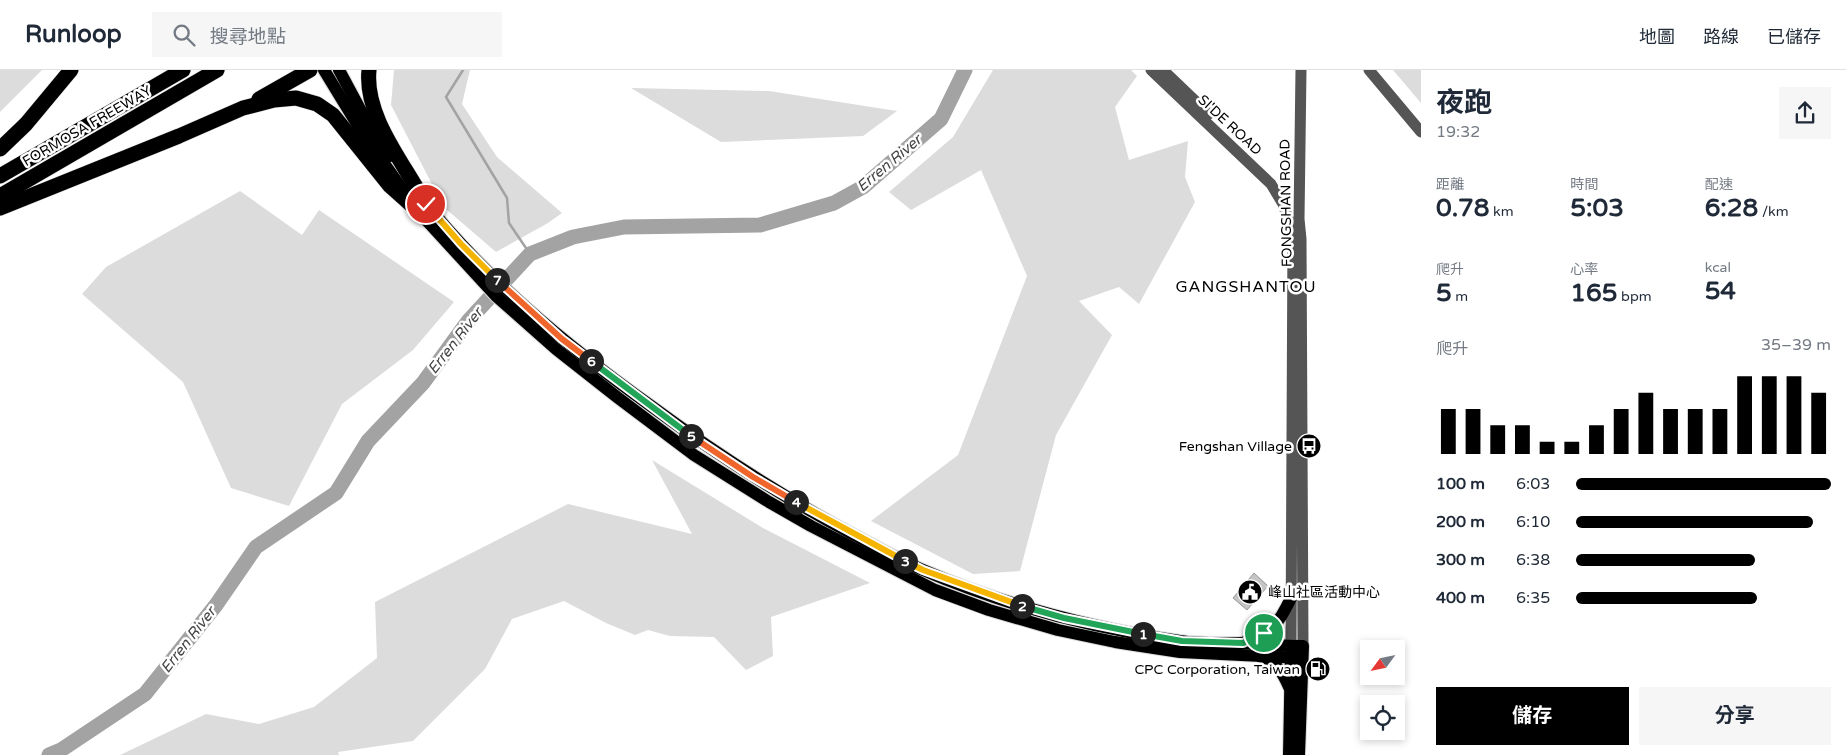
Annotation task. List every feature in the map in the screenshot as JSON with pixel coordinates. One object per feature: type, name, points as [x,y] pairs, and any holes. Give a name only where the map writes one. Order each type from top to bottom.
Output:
[{"type":"highway","points":[[0,148],[26,124],[71,70]]},
{"type":"highway","name":"FORMOSA FREEWAY","points":[[0,176],[182,70]]},
{"type":"highway","name":"FORMOSA FREEWAY","points":[[0,196],[217,70]]},
{"type":"highway","points":[[0,208],[179,136],[243,108],[310,70]]},
{"type":"highway","points":[[369,70],[368,80],[371,94],[384,132],[424,211]]},
{"type":"highway","points":[[243,108],[274,100],[296,98],[326,109],[345,129],[390,186],[424,211]]},
{"type":"main road","points":[[324,70],[363,134],[474,274],[522,320],[617,397],[694,455],[811,526],[935,590],[988,610],[1058,630],[1115,642],[1180,652],[1243,649],[1274,664],[1282,672],[1290,690]]},
{"type":"main road","points":[[339,70],[367,122],[424,211],[493,277],[562,339],[623,387],[702,444],[810,511],[923,570],[1031,609],[1116,630],[1182,641],[1243,649],[1297,652]]},
{"type":"main road","points":[[1243,649],[1273,629],[1281,619],[1290,598]]},
{"type":"main road","name":"FONGSHAN ROAD","points":[[1289,755],[1290,690],[1297,652]]},
{"type":"main road","name":"FONGSHAN ROAD","points":[[1297,652],[1299,755]]},
{"type":"street","name":"SI'DE ROAD","points":[[1151,70],[1271,184],[1284,204],[1293,233]]},
{"type":"street","name":"SI'DE ROAD","points":[[1163,70],[1277,179],[1299,219]]},
{"type":"street","name":"FONGSHAN ROAD","points":[[1297,652],[1303,436],[1301,239],[1299,219],[1301,70]]},
{"type":"street","points":[[1369,70],[1421,132]]},
{"type":"street","points":[[1293,233],[1299,219]]},
{"type":"street","name":"FONGSHAN ROAD","points":[[1293,233],[1290,598],[1297,652]]},
{"type":"shaded area","points":[[0,70],[42,70],[0,112]]},
{"type":"shaded area","points":[[394,70],[470,70],[462,104],[497,157],[562,213],[496,252],[446,209],[434,188],[391,105]]},
{"type":"shaded area","points":[[993,70],[1131,70],[1137,76],[1115,107],[1129,160],[1188,141],[1185,177],[1195,202],[1139,304],[1119,287],[1079,301],[1112,335],[1056,435],[1020,571],[973,574],[871,521],[958,455],[1027,276],[981,170],[911,210],[889,192],[953,137]]},
{"type":"shaded area","points":[[1393,70],[1421,70],[1421,103]]},
{"type":"shaded area","points":[[631,88],[769,91],[897,111],[863,136],[721,142]]},
{"type":"shaded area","points":[[240,191],[302,235],[319,210],[454,302],[413,350],[342,404],[289,506],[231,488],[183,382],[82,294],[106,267]]},
{"type":"shaded area","points":[[652,460],[763,528],[870,583],[771,617],[773,656],[746,670],[714,637],[670,636],[648,630],[635,635],[606,623],[564,601],[512,619],[485,669],[413,741],[338,752],[339,755],[120,755],[206,714],[259,724],[314,707],[377,658],[375,602],[568,504],[692,534]]},
{"type":"building","name":"峰山社區活動中心","points":[[1254,573],[1268,586],[1247,610],[1233,598]]},
{"type":"waterway","points":[[463,70],[446,97],[507,198],[509,223],[530,254]]},
{"type":"waterway","name":"Erren River","points":[[49,755],[61,750],[145,694],[216,605],[256,547],[336,493],[368,441],[423,383],[469,320],[530,254],[573,237],[624,227],[760,225],[834,203],[863,187],[941,119],[965,70]]},
{"type":"place","name":"Fengshan Village","points":[[1309,446]]},
{"type":"place","name":"峰山社區活動中心","points":[[1250,592]]},
{"type":"place","name":"CPC Corporation, Taiwan","points":[[1318,669]]},
{"type":"district","name":"GANGSHANTOU","points":[[1246,287]]},
{"type":"route","points":[[426,204],[493,277],[562,339],[623,387],[702,444],[753,477],[818,516],[890,554],[923,570],[995,597],[1064,618],[1110,628],[1182,641],[1210,643],[1243,643],[1264,633]]}]
